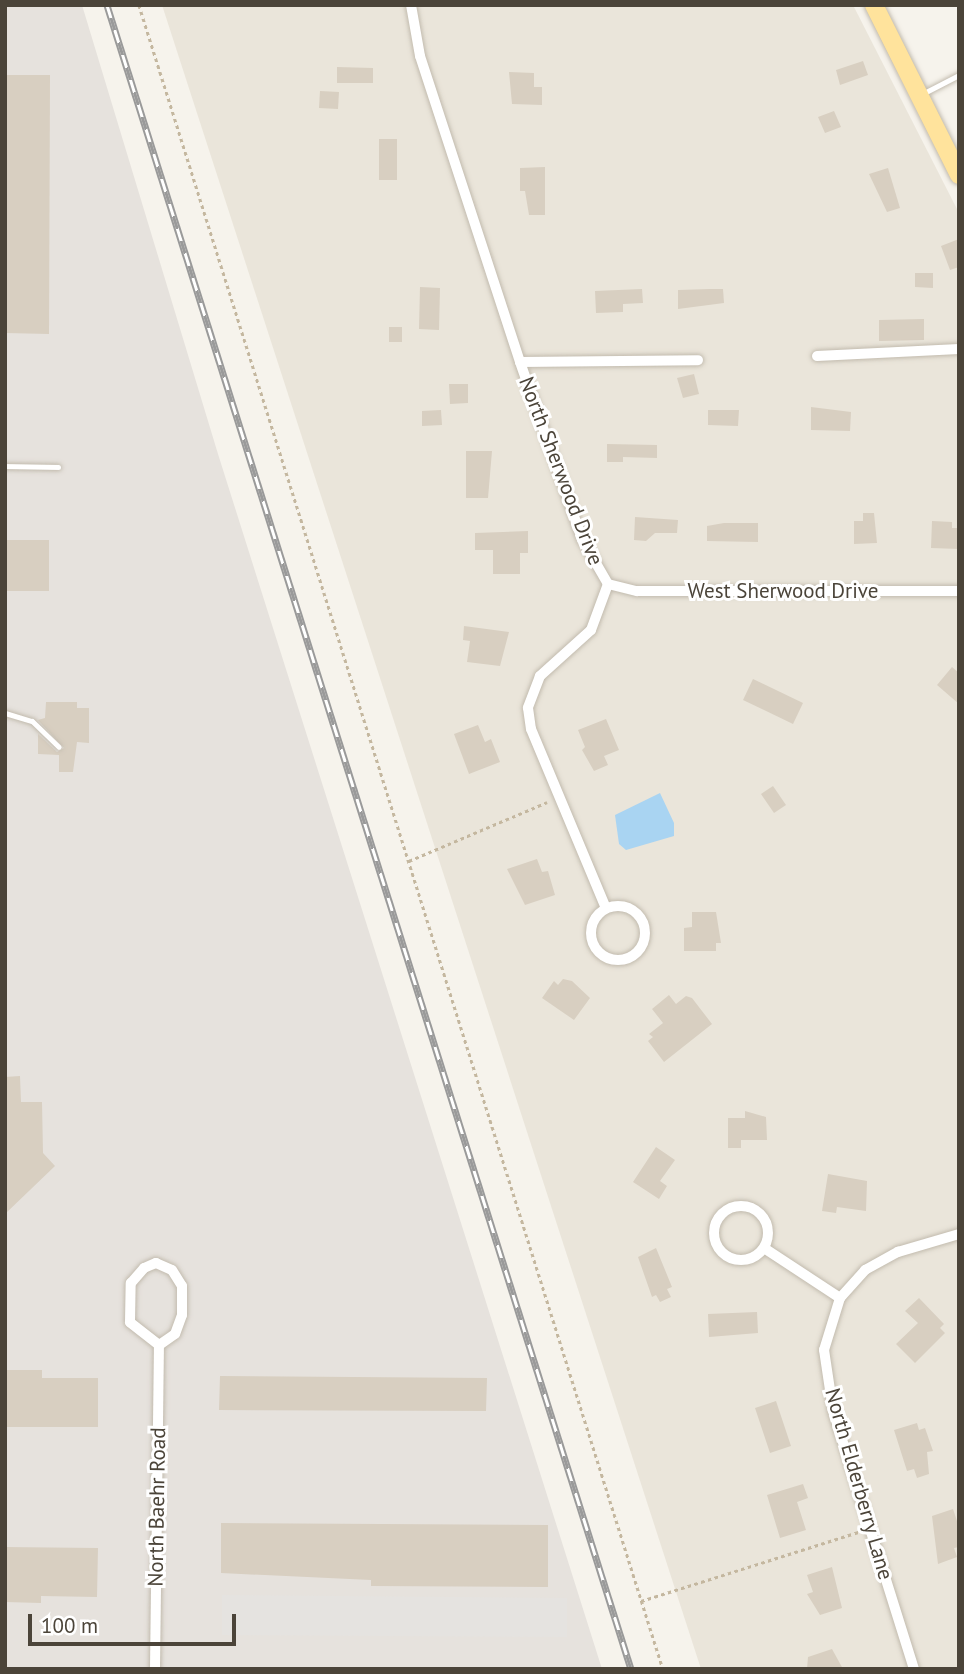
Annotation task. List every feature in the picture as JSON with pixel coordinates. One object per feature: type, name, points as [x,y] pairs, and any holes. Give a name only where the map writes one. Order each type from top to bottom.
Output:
[{"type":"main road","points":[[874,5],[959,175]]},
{"type":"street","name":"North Sherwood Drive","points":[[411,5],[420,56],[520,362],[582,539],[608,584],[591,630],[540,676],[528,708],[531,729],[606,908]]},
{"type":"street","points":[[817,356],[959,349]]},
{"type":"street","points":[[520,362],[698,360]]},
{"type":"street","name":"West Sherwood Drive","points":[[608,584],[636,591],[959,591]]},
{"type":"street","points":[[606,908],[631,909],[643,921],[645,938],[629,958],[610,960],[591,940],[593,922],[606,908]]},
{"type":"street","points":[[734,1206],[753,1208],[766,1221],[764,1248],[751,1259],[726,1256],[715,1242],[719,1217],[734,1206]]},
{"type":"street","points":[[764,1248],[840,1298],[865,1270],[898,1252],[959,1234]]},
{"type":"street","points":[[156,1263],[172,1270],[182,1286],[182,1315],[175,1334],[159,1345],[130,1322],[131,1283],[144,1268],[156,1263]]},
{"type":"street","name":"North Elderberry Lane","points":[[840,1298],[824,1350],[833,1410],[914,1669]]},
{"type":"street","name":"North Baehr Road","points":[[155,1669],[159,1345]]},
{"type":"lane","points":[[919,96],[959,75]]},
{"type":"lane","points":[[5,466],[58,467]]},
{"type":"lane","points":[[5,713],[33,721],[59,747]]},
{"type":"path","points":[[139,5],[663,1669]]},
{"type":"path","points":[[409,861],[559,798]]},
{"type":"path","points":[[641,1601],[870,1528]]},
{"type":"shaded area","points":[[5,5],[82,5],[218,454],[602,1669],[5,1669]]},
{"type":"shaded area","points":[[162,5],[853,5],[959,213],[959,1669],[701,1669]]},
{"type":"shaded area","points":[[222,1595],[567,1598],[567,1637],[222,1635]]},
{"type":"water","points":[[660,793],[674,823],[674,836],[626,850],[619,844],[615,815]]},
{"type":"building","points":[[863,61],[868,75],[840,85],[836,70]]},
{"type":"building","points":[[337,67],[373,68],[373,83],[337,83]]},
{"type":"building","points":[[509,72],[534,73],[534,87],[542,87],[542,105],[512,104]]},
{"type":"building","points":[[5,75],[50,75],[49,334],[5,333]]},
{"type":"building","points":[[320,91],[339,92],[338,109],[319,108]]},
{"type":"building","points":[[834,111],[841,127],[825,133],[818,117]]},
{"type":"building","points":[[379,139],[397,139],[397,180],[379,180]]},
{"type":"building","points":[[545,167],[545,215],[529,215],[525,191],[520,191],[520,168]]},
{"type":"building","points":[[888,168],[900,208],[887,212],[869,174]]},
{"type":"building","points":[[959,239],[959,267],[950,270],[941,246]]},
{"type":"building","points":[[915,273],[933,273],[933,288],[915,287]]},
{"type":"building","points":[[420,287],[440,288],[439,330],[419,329]]},
{"type":"building","points":[[642,289],[643,303],[623,304],[623,312],[596,313],[595,291]]},
{"type":"building","points":[[723,289],[724,303],[678,309],[678,290]]},
{"type":"building","points":[[924,319],[924,340],[879,341],[879,320]]},
{"type":"building","points":[[389,327],[402,327],[402,342],[389,342]]},
{"type":"building","points":[[694,374],[699,394],[683,398],[677,378]]},
{"type":"building","points":[[449,384],[468,384],[468,403],[450,404]]},
{"type":"building","points":[[811,407],[851,412],[850,431],[811,430]]},
{"type":"building","points":[[441,410],[442,425],[422,426],[422,411]]},
{"type":"building","points":[[708,410],[739,410],[738,426],[708,425]]},
{"type":"building","points":[[607,444],[657,445],[657,458],[623,457],[623,462],[607,462]]},
{"type":"building","points":[[466,451],[492,451],[488,498],[466,498]]},
{"type":"building","points":[[863,513],[874,513],[877,543],[854,544],[854,521],[863,521]]},
{"type":"building","points":[[635,517],[678,520],[677,533],[655,533],[646,541],[634,540]]},
{"type":"building","points":[[932,521],[952,522],[952,528],[959,528],[959,549],[931,548]]},
{"type":"building","points":[[758,523],[758,542],[707,541],[707,526]]},
{"type":"building","points":[[528,531],[528,553],[520,553],[520,574],[493,574],[493,550],[475,550],[475,533]]},
{"type":"building","points":[[5,540],[49,540],[49,591],[5,591]]},
{"type":"building","points":[[464,626],[509,632],[500,666],[467,662],[470,641],[463,640]]},
{"type":"building","points":[[952,667],[959,673],[959,704],[937,685]]},
{"type":"building","points":[[753,679],[803,703],[793,724],[743,700]]},
{"type":"building","points":[[46,702],[77,702],[77,708],[89,708],[89,743],[77,742],[73,772],[59,772],[59,755],[38,754],[38,734],[57,752],[64,748],[38,720],[45,718]]},
{"type":"building","points":[[606,719],[619,750],[604,756],[608,765],[594,771],[582,750],[585,747],[578,730]]},
{"type":"building","points":[[478,725],[485,742],[491,739],[500,762],[469,774],[454,734]]},
{"type":"building","points":[[773,786],[786,805],[774,813],[761,794]]},
{"type":"building","points":[[537,859],[542,872],[548,871],[555,895],[525,905],[507,869]]},
{"type":"building","points":[[692,912],[716,912],[721,943],[716,943],[716,951],[684,951],[684,928],[692,927]]},
{"type":"building","points":[[563,979],[572,981],[590,998],[574,1020],[542,998],[554,981],[558,985]]},
{"type":"building","points":[[669,995],[676,1004],[686,996],[692,998],[712,1024],[664,1062],[648,1041],[653,1037],[649,1034],[663,1023],[652,1009]]},
{"type":"building","points":[[20,1076],[21,1102],[42,1102],[43,1153],[55,1166],[5,1214],[5,1077]]},
{"type":"building","points":[[745,1111],[766,1117],[767,1140],[741,1140],[741,1148],[728,1148],[728,1118],[745,1118]]},
{"type":"building","points":[[656,1147],[675,1160],[660,1181],[667,1186],[659,1199],[633,1182]]},
{"type":"building","points":[[828,1174],[867,1181],[866,1211],[837,1207],[836,1213],[822,1211]]},
{"type":"building","points":[[656,1248],[672,1287],[667,1289],[671,1297],[660,1302],[656,1295],[652,1297],[638,1257]]},
{"type":"building","points":[[919,1298],[944,1324],[940,1328],[945,1333],[915,1363],[896,1344],[918,1323],[905,1311]]},
{"type":"building","points":[[757,1312],[758,1333],[709,1337],[708,1314]]},
{"type":"building","points":[[5,1370],[42,1370],[42,1378],[98,1378],[98,1427],[5,1427]]},
{"type":"building","points":[[220,1376],[487,1378],[486,1411],[219,1410]]},
{"type":"building","points":[[776,1401],[791,1446],[770,1453],[755,1408]]},
{"type":"building","points":[[917,1423],[919,1430],[925,1428],[933,1451],[927,1452],[929,1474],[917,1478],[914,1469],[907,1471],[894,1430]]},
{"type":"building","points":[[803,1484],[808,1498],[797,1502],[806,1530],[780,1538],[767,1495]]},
{"type":"building","points":[[953,1509],[959,1527],[959,1547],[954,1548],[957,1557],[938,1564],[932,1516]]},
{"type":"building","points":[[221,1523],[548,1525],[548,1587],[371,1586],[371,1580],[221,1573]]},
{"type":"building","points":[[5,1547],[98,1548],[97,1597],[41,1596],[41,1603],[5,1602]]},
{"type":"building","points":[[832,1567],[842,1608],[820,1615],[807,1594],[813,1592],[807,1575]]},
{"type":"building","points":[[832,1649],[843,1669],[807,1669],[808,1657]]},
{"type":"railway","points":[[107,5],[631,1669]]}]
